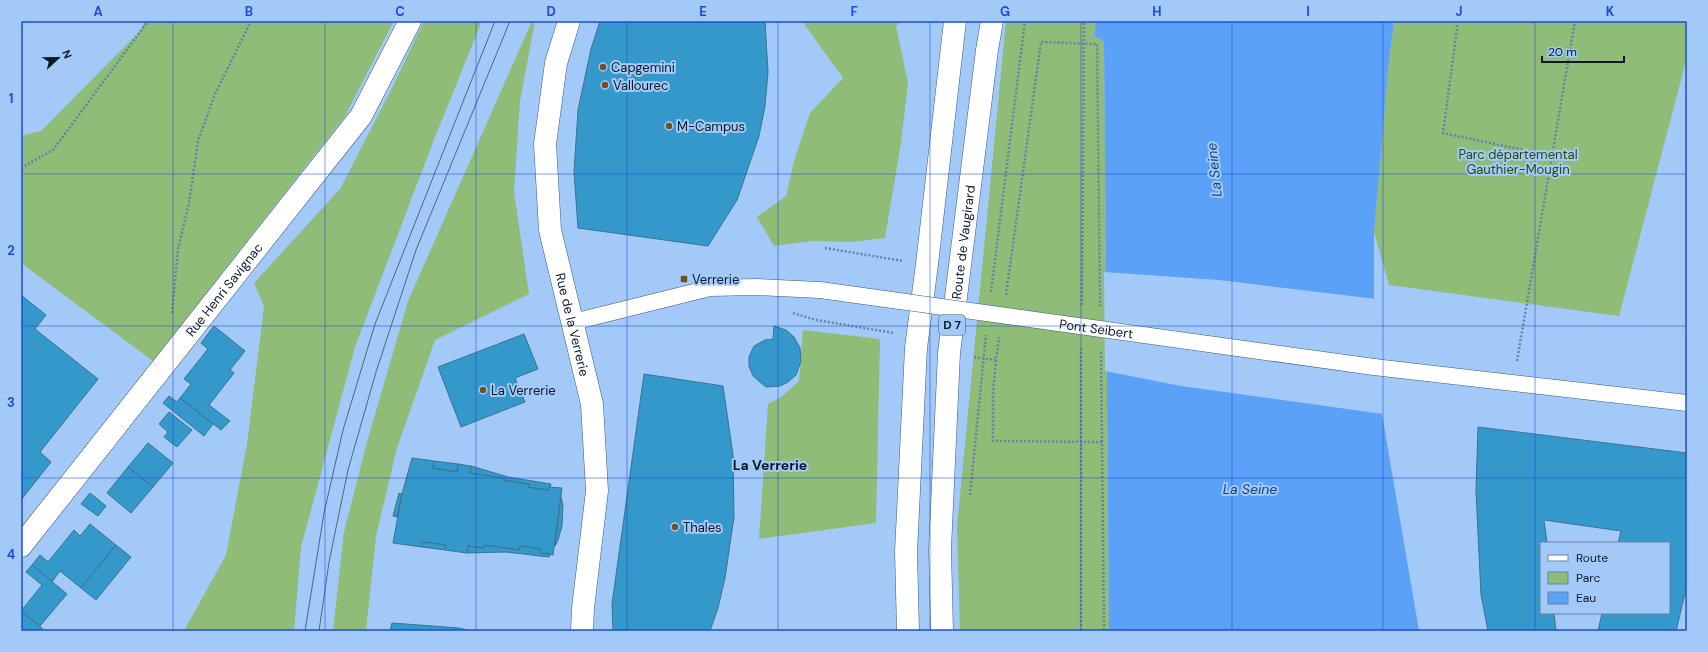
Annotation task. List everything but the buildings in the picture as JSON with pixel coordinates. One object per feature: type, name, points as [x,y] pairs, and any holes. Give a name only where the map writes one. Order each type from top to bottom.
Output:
[{"type":"street","name":"Rue Henri Savignac","points":[[21,546],[361,116],[410,21]]},
{"type":"street","name":"Rue de la Verrerie","points":[[569,21],[556,63],[545,144],[550,230],[592,404],[597,491],[582,608],[582,631]]},
{"type":"street","name":"D 7","points":[[908,631],[906,552],[916,348],[928,264],[955,21]]},
{"type":"street","name":"Route de Vaugirard","points":[[942,631],[940,549],[949,353],[987,50],[992,21]]},
{"type":"lane","name":"Pont Seibert","points":[[573,322],[710,288],[756,287],[820,290],[1374,367],[1687,403]]},
{"type":"path","points":[[21,168],[53,150],[148,21]]},
{"type":"path","points":[[178,346],[171,324],[178,249],[189,204],[198,141],[215,94],[251,21]]},
{"type":"path","points":[[1458,21],[1442,133],[1552,156]]},
{"type":"path","points":[[1513,383],[1575,21]]},
{"type":"path","points":[[1005,298],[1042,42],[1097,44]]},
{"type":"path","points":[[825,248],[928,264]]},
{"type":"path","points":[[790,312],[816,320],[901,334]]},
{"type":"path","points":[[1000,337],[993,392],[993,441],[1102,442]]},
{"type":"path","points":[[983,358],[996,360]]},
{"type":"green space","points":[[145,21],[394,21],[345,116],[153,361],[21,263],[21,136],[41,131],[140,31]]},
{"type":"green space","points":[[424,21],[482,21],[435,137],[355,347],[301,547],[294,631],[184,631],[226,555],[247,444],[264,306],[254,283],[340,189],[392,88]]},
{"type":"green space","points":[[532,21],[535,21],[520,101],[514,192],[529,294],[435,340],[397,448],[376,536],[366,631],[333,631],[344,532],[367,442],[408,301]]},
{"type":"green space","points":[[802,21],[901,21],[896,26],[908,83],[901,143],[885,238],[851,242],[813,241],[774,246],[757,217],[786,196],[794,161],[810,113],[843,78]]},
{"type":"green space","points":[[1006,21],[1096,21],[1094,36],[1104,41],[1109,631],[960,631],[957,527]]},
{"type":"green space","name":"Parc départemental Gauthier-Mougin","points":[[1394,21],[1687,21],[1687,57],[1619,316],[1389,285],[1374,232],[1389,60]]},
{"type":"green space","points":[[803,330],[880,339],[876,523],[759,539],[768,404],[781,397],[799,381]]},
{"type":"water","name":"La Seine","points":[[1096,21],[1394,21],[1389,60],[1374,232],[1374,367],[1419,631],[1109,631],[1104,41],[1094,36]]},
{"type":"pier","points":[[1104,272],[1219,280],[1376,299],[1376,367],[1383,414],[1181,386],[1105,371]]},
{"type":"tram line","points":[[305,631],[324,513],[343,430],[375,324],[495,21]]},
{"type":"tram line","points":[[319,631],[329,562],[348,470],[376,372],[416,250],[510,21]]},
{"type":"place","name":"Capgemini","points":[[603,67]]},
{"type":"place","name":"Vallourec","points":[[605,85]]},
{"type":"place","name":"M-Campus","points":[[669,126]]},
{"type":"place","name":"Verrerie","points":[[684,279]]},
{"type":"place","name":"La Verrerie","points":[[483,390]]},
{"type":"place","name":"Thales","points":[[675,527]]},
{"type":"district","name":"La Verrerie","points":[[770,465]]}]
